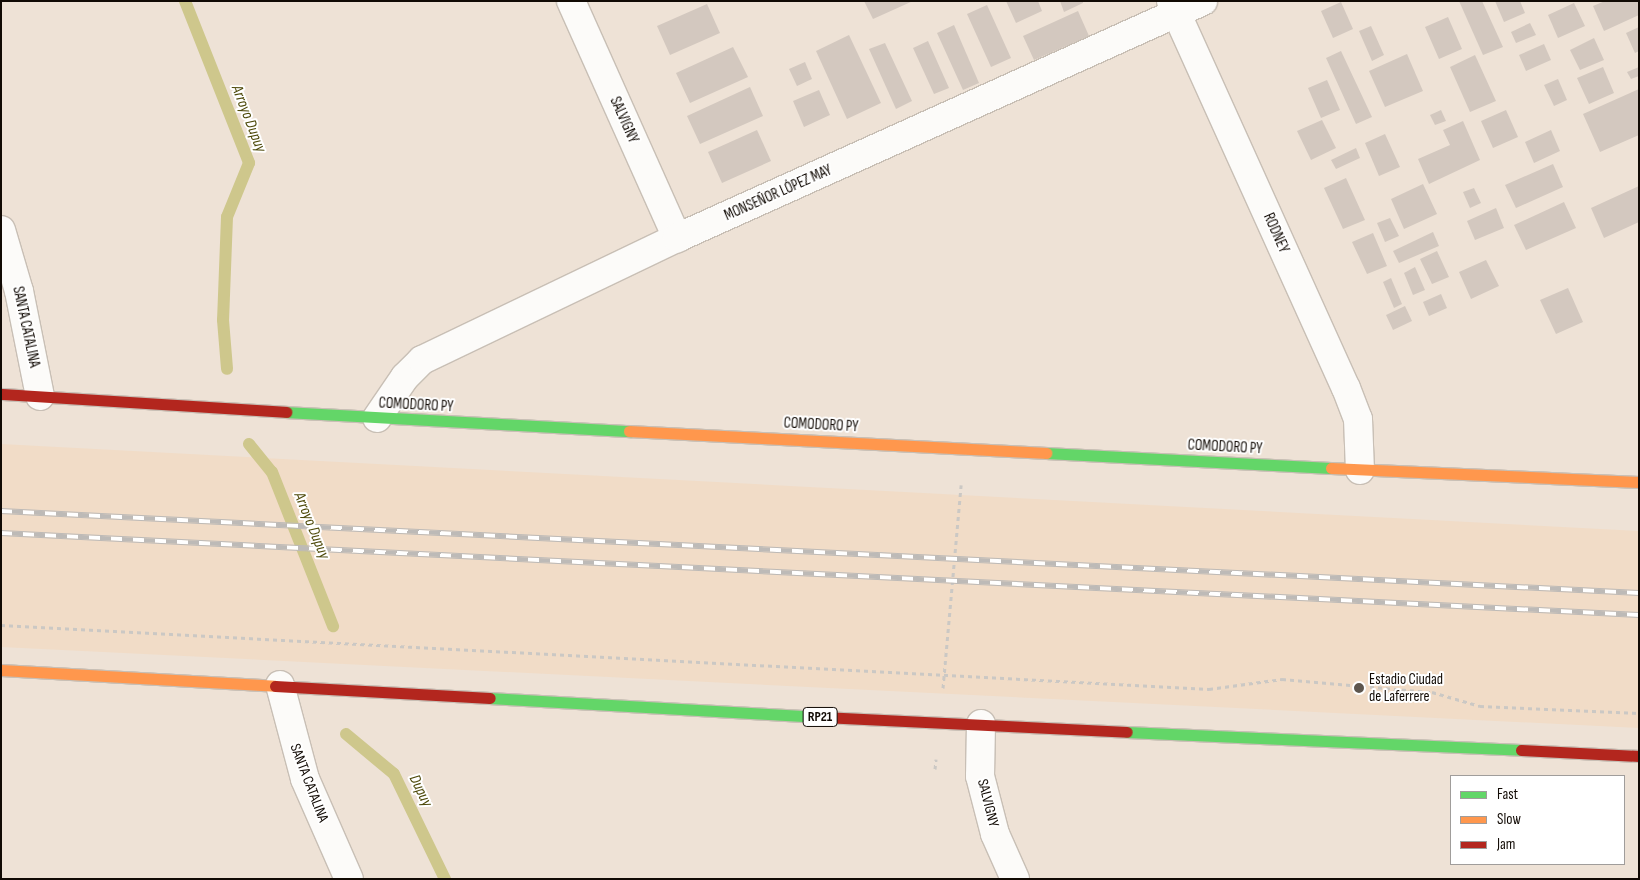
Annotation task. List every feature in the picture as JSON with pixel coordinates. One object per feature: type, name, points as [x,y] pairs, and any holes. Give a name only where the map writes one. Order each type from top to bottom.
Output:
[{"type":"main road","name":"COMODORO PY","points":[[1,394],[377,418],[964,447],[1360,470],[1639,482]]},
{"type":"main road","name":"RP21","points":[[1,670],[940,722],[1639,756]]},
{"type":"street","name":"SALVIGNY","points":[[571,1],[677,238]]},
{"type":"street","name":"MONSEÑOR LÓPEZ MAY","points":[[377,418],[405,376],[422,360],[677,238],[1174,7],[1203,1]]},
{"type":"street","name":"RODNEY","points":[[1174,7],[1346,388],[1358,419],[1360,470]]},
{"type":"street","name":"SANTA CATALINA","points":[[1,230],[19,291],[40,396]]},
{"type":"street","name":"SANTA CATALINA","points":[[280,685],[305,779],[349,879]]},
{"type":"street","name":"SALVIGNY","points":[[981,724],[980,776],[996,834],[1015,879]]},
{"type":"path","points":[[935,770],[964,447]]},
{"type":"path","points":[[1,626],[1209,689],[1282,679],[1432,692],[1480,706],[1639,713]]},
{"type":"shaded area","points":[[1,444],[1639,531],[1639,728],[1,647]]},
{"type":"building","points":[[864,1],[913,1],[873,19]]},
{"type":"building","points":[[1006,1],[1038,1],[1042,11],[1016,23]]},
{"type":"building","points":[[1060,1],[1083,1],[1083,3],[1064,12]]},
{"type":"building","points":[[1459,1],[1482,1],[1503,47],[1483,55]]},
{"type":"building","points":[[1495,1],[1520,1],[1525,13],[1504,22]]},
{"type":"building","points":[[1605,1],[1639,1],[1639,15],[1604,31],[1593,6]]},
{"type":"building","points":[[1341,2],[1353,29],[1333,38],[1321,11]]},
{"type":"building","points":[[1574,3],[1585,26],[1558,38],[1548,15]]},
{"type":"building","points":[[707,4],[720,33],[670,55],[657,26]]},
{"type":"building","points":[[987,5],[1011,58],[991,67],[967,14]]},
{"type":"building","points":[[1078,11],[1089,36],[1034,60],[1023,36]]},
{"type":"building","points":[[1448,17],[1462,49],[1439,59],[1425,27]]},
{"type":"building","points":[[1530,23],[1536,35],[1516,43],[1511,32]]},
{"type":"building","points":[[954,25],[979,83],[963,90],[937,33]]},
{"type":"building","points":[[1371,26],[1384,55],[1372,61],[1359,31]]},
{"type":"building","points":[[1639,27],[1639,51],[1635,53],[1626,33]]},
{"type":"building","points":[[849,35],[881,103],[847,119],[816,51]]},
{"type":"building","points":[[1594,38],[1604,60],[1580,70],[1570,50]]},
{"type":"building","points":[[928,41],[949,88],[934,94],[913,48]]},
{"type":"building","points":[[885,43],[912,101],[896,109],[869,49]]},
{"type":"building","points":[[1544,44],[1551,60],[1526,71],[1519,55]]},
{"type":"building","points":[[733,47],[748,77],[690,103],[676,73]]},
{"type":"building","points":[[1341,51],[1372,117],[1356,124],[1326,58]]},
{"type":"building","points":[[1407,54],[1423,91],[1385,107],[1369,71]]},
{"type":"building","points":[[1475,55],[1496,101],[1470,112],[1450,67]]},
{"type":"building","points":[[805,62],[812,79],[797,86],[789,69]]},
{"type":"building","points":[[1603,67],[1614,93],[1589,104],[1577,78]]},
{"type":"building","points":[[1639,67],[1639,76],[1631,79],[1627,72]]},
{"type":"building","points":[[1558,79],[1567,100],[1554,106],[1544,85]]},
{"type":"building","points":[[1327,80],[1340,110],[1321,118],[1308,88]]},
{"type":"building","points":[[750,87],[763,116],[700,144],[687,116]]},
{"type":"building","points":[[1639,89],[1639,135],[1600,152],[1583,114]]},
{"type":"building","points":[[819,90],[830,115],[804,127],[793,101]]},
{"type":"building","points":[[1441,110],[1446,121],[1435,125],[1430,115]]},
{"type":"building","points":[[1506,110],[1518,137],[1493,148],[1481,121]]},
{"type":"building","points":[[1322,120],[1336,148],[1311,160],[1297,131]]},
{"type":"building","points":[[1463,121],[1480,160],[1429,184],[1418,159],[1450,145],[1443,130]]},
{"type":"building","points":[[757,130],[771,161],[722,183],[708,152]]},
{"type":"building","points":[[1551,130],[1560,151],[1534,163],[1525,142]]},
{"type":"building","points":[[1385,134],[1400,167],[1379,176],[1365,143]]},
{"type":"building","points":[[1356,148],[1360,158],[1336,169],[1331,160]]},
{"type":"building","points":[[1553,164],[1563,187],[1516,208],[1505,185]]},
{"type":"building","points":[[1346,178],[1365,220],[1343,229],[1324,188]]},
{"type":"building","points":[[1423,184],[1437,214],[1404,229],[1391,199]]},
{"type":"building","points":[[1639,186],[1639,222],[1604,238],[1591,208]]},
{"type":"building","points":[[1474,188],[1481,203],[1470,208],[1463,192]]},
{"type":"building","points":[[1564,202],[1576,228],[1526,250],[1514,225]]},
{"type":"building","points":[[1496,208],[1504,228],[1475,240],[1467,221]]},
{"type":"building","points":[[1390,218],[1399,236],[1385,242],[1377,223]]},
{"type":"building","points":[[1433,232],[1439,246],[1399,263],[1393,251]]},
{"type":"building","points":[[1373,233],[1387,266],[1367,274],[1352,242]]},
{"type":"building","points":[[1437,251],[1449,277],[1432,284],[1420,259]]},
{"type":"building","points":[[1486,260],[1499,286],[1471,299],[1459,272]]},
{"type":"building","points":[[1415,267],[1425,290],[1413,295],[1404,273]]},
{"type":"building","points":[[1391,278],[1402,304],[1394,308],[1383,282]]},
{"type":"building","points":[[1568,288],[1583,322],[1556,334],[1540,300]]},
{"type":"building","points":[[1441,294],[1447,308],[1429,316],[1423,302]]},
{"type":"building","points":[[1405,306],[1412,321],[1393,330],[1386,315]]},
{"type":"waterway","name":"Arroyo Dupuy","points":[[185,1],[249,163],[227,217],[223,320],[227,369]]},
{"type":"waterway","name":"Arroyo Dupuy","points":[[249,444],[272,472],[333,626]]},
{"type":"waterway","name":"Dupuy","points":[[346,734],[394,774],[445,879]]},
{"type":"railway","points":[[1,511],[1639,593]]},
{"type":"railway","points":[[1,533],[1639,615]]},
{"type":"traffic: fast","points":[[286,412],[629,431]]},
{"type":"traffic: fast","points":[[1046,453],[1331,468]]},
{"type":"traffic: fast","points":[[490,698],[823,717]]},
{"type":"traffic: fast","points":[[1127,732],[1521,750]]},
{"type":"traffic: slow","points":[[629,431],[1046,453]]},
{"type":"traffic: slow","points":[[1331,468],[1639,482]]},
{"type":"traffic: slow","points":[[1,670],[275,686]]},
{"type":"traffic: jam","points":[[1,394],[286,412]]},
{"type":"traffic: jam","points":[[275,686],[490,698]]},
{"type":"traffic: jam","points":[[823,717],[1127,732]]},
{"type":"traffic: jam","points":[[1521,750],[1639,756]]},
{"type":"place","name":"Estadio Ciudad de Laferrere","points":[[1359,688]]}]
